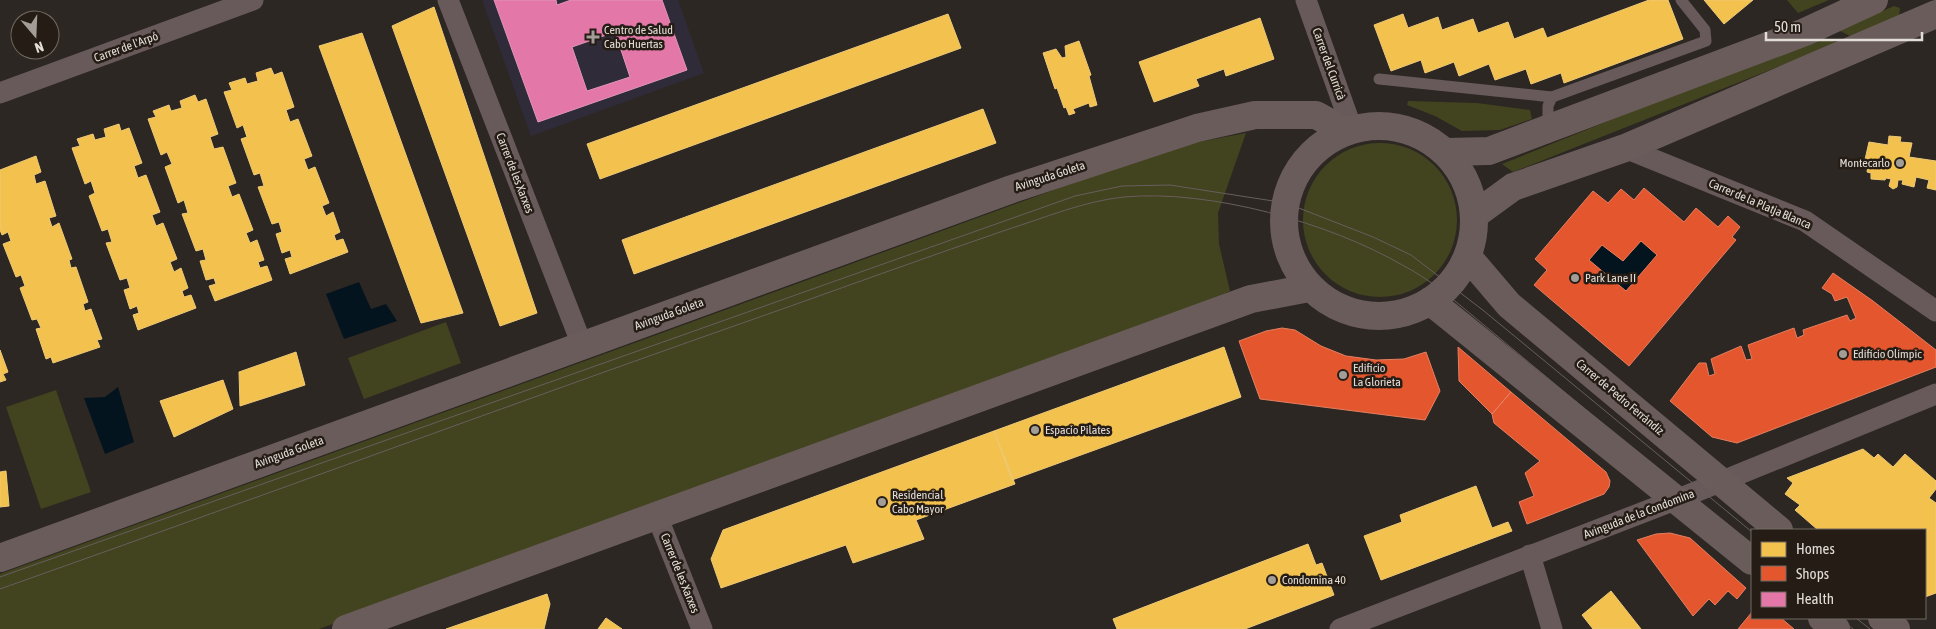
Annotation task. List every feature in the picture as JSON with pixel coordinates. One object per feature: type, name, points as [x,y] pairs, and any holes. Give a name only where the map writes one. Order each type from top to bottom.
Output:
[{"type":"main road","points":[[1447,152],[1489,151],[1805,32],[1874,0]]},
{"type":"main road","points":[[1476,214],[1513,187],[1625,148],[1929,8]]},
{"type":"main road","name":"Avinguda Goleta","points":[[0,558],[1012,188],[1197,128],[1255,115],[1316,115],[1348,130]]},
{"type":"main road","points":[[1382,124],[1413,130],[1447,152],[1467,180],[1476,214],[1474,238],[1468,257],[1450,284],[1430,301],[1406,312],[1374,315],[1324,302],[1309,288],[1292,265],[1286,240],[1286,203],[1292,183],[1314,151],[1348,130],[1382,124]]},
{"type":"main road","name":"Carrer de Pedro Ferrándiz","points":[[1468,257],[1509,305],[1778,529]]},
{"type":"main road","points":[[346,629],[1251,299],[1309,288]]},
{"type":"main road","points":[[1430,301],[1751,560]]},
{"type":"main road","points":[[1823,619],[1836,629]]},
{"type":"main road","points":[[1883,619],[1896,629]]},
{"type":"street","name":"Carrer de l'Arpó","points":[[0,93],[253,0]]},
{"type":"street","name":"Carrer de les Xarxes","points":[[448,0],[582,345]]},
{"type":"street","name":"Carrer del Curricà","points":[[1306,0],[1348,130]]},
{"type":"street","name":"Carrer de la Platja Blanca","points":[[1625,148],[1805,221],[1936,311]]},
{"type":"street","name":"Avinguda de la Condomina","points":[[1340,629],[1722,482],[1936,394]]},
{"type":"street","name":"Carrer de les Xarxes","points":[[657,516],[702,629]]},
{"type":"street","points":[[1530,555],[1552,629]]},
{"type":"lane","points":[[1379,80],[1552,97],[1706,41],[1705,30],[1681,0]]},
{"type":"lane","points":[[1548,128],[1548,106],[1552,97]]},
{"type":"shaded area","name":"Centro de Salud Cabo Huertas","points":[[482,0],[678,0],[704,73],[531,136]]},
{"type":"shaded area","points":[[1787,0],[1829,0],[1798,13]]},
{"type":"shaded area","points":[[1894,6],[1900,8],[1899,16],[1852,37],[1838,30]]},
{"type":"shaded area","points":[[1819,36],[1838,43],[1513,172],[1502,164]]},
{"type":"shaded area","points":[[1408,101],[1477,103],[1530,110],[1532,119],[1500,130],[1462,131],[1435,116],[1407,105]]},
{"type":"shaded area","points":[[1246,133],[1218,213],[1219,244],[1230,291],[1203,305],[319,629],[0,629],[0,574],[1172,147]]},
{"type":"shaded area","points":[[1380,143],[1395,144],[1410,149],[1435,165],[1451,190],[1456,205],[1456,235],[1451,250],[1435,275],[1410,291],[1395,296],[1380,297],[1365,296],[1350,291],[1325,275],[1309,250],[1304,235],[1303,220],[1304,205],[1309,190],[1325,165],[1350,149],[1365,144]]},
{"type":"shaded area","points":[[446,322],[461,363],[364,399],[348,358]]},
{"type":"shaded area","points":[[56,390],[91,492],[41,509],[6,407]]},
{"type":"water","points":[[1641,241],[1657,255],[1626,291],[1589,260],[1602,245],[1623,261]]},
{"type":"water","points":[[359,282],[371,309],[386,304],[397,321],[344,339],[326,294]]},
{"type":"water","points":[[118,387],[134,442],[105,454],[84,398],[105,397]]},
{"type":"building: Homes","points":[[1649,0],[1668,0],[1683,39],[1564,83],[1561,73],[1531,84],[1526,69],[1495,80],[1489,64],[1459,76],[1454,62],[1425,73],[1421,60],[1391,71],[1374,25],[1403,14],[1408,28],[1438,17],[1442,30],[1473,19],[1478,33],[1508,22],[1514,39],[1543,28],[1547,38]]},
{"type":"building: Homes","points":[[1704,0],[1753,0],[1724,24]]},
{"type":"building: Homes","points":[[434,7],[537,313],[500,326],[392,26]]},
{"type":"building: Homes","points":[[948,14],[961,48],[600,179],[587,144]]},
{"type":"building: Homes","points":[[1260,18],[1274,59],[1226,76],[1224,69],[1196,79],[1199,86],[1154,102],[1139,62]]},
{"type":"building: Homes","points":[[362,33],[463,313],[421,323],[319,46]]},
{"type":"building: Homes","points":[[1079,41],[1091,75],[1089,76],[1097,105],[1090,107],[1089,103],[1073,109],[1075,113],[1069,115],[1066,107],[1064,108],[1057,88],[1055,89],[1043,53],[1056,49],[1062,58],[1066,57],[1065,46]]},
{"type":"building: Homes","points":[[271,68],[274,75],[282,72],[294,107],[286,110],[290,122],[298,119],[312,156],[304,159],[308,170],[315,167],[329,203],[322,206],[326,216],[333,212],[340,232],[334,235],[336,241],[343,239],[348,252],[290,274],[285,259],[292,257],[290,250],[282,253],[276,234],[282,232],[279,222],[272,224],[258,187],[264,186],[260,173],[254,175],[241,139],[247,137],[243,125],[237,128],[224,92],[232,90],[229,83],[245,78],[247,84],[258,81],[256,73]]},
{"type":"building: Homes","points":[[195,95],[198,102],[206,99],[218,134],[210,137],[214,149],[223,147],[236,183],[228,186],[232,197],[239,194],[253,230],[246,233],[250,243],[257,240],[264,260],[258,262],[260,268],[267,266],[272,280],[215,301],[209,286],[216,284],[214,278],[206,280],[200,261],[206,260],[203,249],[196,251],[182,214],[188,213],[184,200],[178,203],[165,167],[172,164],[167,152],[161,155],[148,119],[156,117],[153,111],[169,105],[171,111],[182,108],[180,101]]},
{"type":"building: Homes","points":[[983,109],[996,143],[634,274],[622,240]]},
{"type":"building: Homes","points":[[119,124],[121,131],[129,128],[142,163],[134,166],[138,178],[146,175],[160,212],[152,215],[156,226],[163,223],[177,259],[170,262],[174,272],[181,268],[188,288],[182,291],[184,297],[191,295],[196,308],[138,330],[133,315],[139,313],[137,306],[130,309],[124,290],[130,288],[127,278],[120,280],[106,243],[112,242],[108,229],[102,231],[89,196],[95,193],[91,181],[85,184],[72,148],[80,146],[77,139],[93,134],[95,140],[106,137],[104,129]]},
{"type":"building: Homes","name":"Montecarlo","points":[[1889,136],[1901,137],[1900,142],[1912,143],[1909,157],[1936,161],[1936,190],[1927,188],[1929,180],[1916,177],[1914,187],[1902,184],[1903,180],[1898,180],[1897,187],[1893,189],[1889,186],[1891,179],[1871,179],[1871,173],[1867,172],[1868,165],[1864,164],[1869,142],[1888,145]]},
{"type":"building: Homes","points":[[36,156],[41,172],[34,175],[36,184],[45,181],[56,216],[49,218],[52,227],[59,223],[72,259],[69,260],[71,268],[76,267],[88,302],[83,304],[85,311],[91,309],[102,339],[97,340],[100,347],[53,363],[51,357],[46,359],[36,329],[41,328],[37,319],[32,320],[20,288],[25,286],[21,275],[16,277],[3,244],[11,241],[8,232],[2,235],[0,230],[0,170]]},
{"type":"building: Homes","points":[[1224,347],[1241,397],[1012,480],[994,431]]},
{"type":"building: Homes","points":[[0,350],[8,372],[3,374],[6,380],[0,382]]},
{"type":"building: Homes","points":[[296,352],[305,385],[240,406],[239,372]]},
{"type":"building: Homes","points":[[223,380],[233,409],[174,437],[160,401]]},
{"type":"building: Homes","name":"Residencial Cabo Mayor","points":[[994,431],[1015,484],[916,520],[924,539],[853,563],[846,545],[721,588],[711,559],[723,530]]},
{"type":"building: Homes","points":[[1863,449],[1874,458],[1878,454],[1893,467],[1905,454],[1936,481],[1936,489],[1929,498],[1936,503],[1936,593],[1926,597],[1926,529],[1817,529],[1795,510],[1800,505],[1785,494],[1793,483],[1787,478]]},
{"type":"building: Homes","points":[[6,471],[9,506],[0,507],[0,472]]},
{"type":"building: Homes","points":[[1476,486],[1492,528],[1508,522],[1512,531],[1381,580],[1364,536],[1402,522],[1400,515]]},
{"type":"building: Homes","name":"Condomina 40","points":[[1308,544],[1316,565],[1322,563],[1334,595],[1245,629],[1117,629],[1113,619]]},
{"type":"building: Homes","points":[[1611,591],[1641,629],[1593,629],[1582,615]]},
{"type":"building: Homes","points":[[547,594],[550,604],[544,629],[446,629]]},
{"type":"building: Homes","points":[[606,618],[622,629],[598,629]]},
{"type":"building: Shops","name":"Park Lane II","points":[[1644,188],[1684,222],[1696,208],[1718,227],[1728,216],[1740,227],[1732,237],[1736,240],[1629,366],[1534,285],[1547,270],[1535,259],[1593,191],[1608,203],[1621,189],[1634,200]],"holes":[[[1641,241],[1657,255],[1626,291],[1589,260],[1602,245],[1623,261]]]},
{"type":"building: Shops","name":"Edificio Olimpic","points":[[1833,273],[1873,301],[1936,350],[1936,367],[1737,443],[1712,437],[1670,401],[1699,363],[1706,363],[1709,376],[1715,374],[1711,359],[1741,346],[1746,360],[1752,359],[1748,345],[1794,328],[1797,338],[1804,335],[1803,330],[1847,315],[1850,321],[1856,318],[1847,297],[1835,301],[1832,294],[1822,288]]},
{"type":"building: Shops","name":"Edificio La Glorieta","points":[[1282,328],[1295,330],[1321,346],[1346,356],[1376,360],[1404,359],[1426,352],[1440,391],[1425,420],[1260,399],[1239,341],[1266,331]]},
{"type":"building: Shops","points":[[1458,347],[1511,392],[1492,414],[1459,381]]},
{"type":"building: Shops","points":[[1511,392],[1606,472],[1610,481],[1609,487],[1604,494],[1527,524],[1519,502],[1534,496],[1525,473],[1540,461],[1494,423],[1492,414]]},
{"type":"building: Shops","points":[[1670,533],[1690,538],[1746,588],[1737,599],[1728,591],[1715,605],[1709,599],[1693,616],[1637,540],[1656,534]]},
{"type":"building: Shops","points":[[1751,613],[1751,619],[1782,619],[1794,629],[1738,629]]},
{"type":"building: Health","name":"Centro de Salud Cabo Huertas","points":[[494,0],[556,0],[557,5],[571,0],[662,0],[687,70],[538,122]],"holes":[[[615,32],[630,77],[587,91],[572,47]]]},
{"type":"tram line","points":[[0,577],[1075,196],[1122,186],[1170,185],[1286,203],[1373,237],[1411,255],[1484,311],[1751,531]]},
{"type":"tram line","points":[[0,589],[924,258],[1064,210],[1109,199],[1157,196],[1193,198],[1231,204],[1306,223],[1374,250],[1414,272],[1443,291],[1751,547]]},
{"type":"tram line","points":[[1840,619],[1853,629]]},
{"type":"tram line","points":[[1857,619],[1870,629]]},
{"type":"place","name":"Centro de Salud Cabo Huertas","points":[[593,37]]},
{"type":"place","name":"Montecarlo","points":[[1900,163]]},
{"type":"place","name":"Park Lane II","points":[[1575,278]]},
{"type":"place","name":"Edificio Olimpic","points":[[1843,354]]},
{"type":"place","name":"Edificio La Glorieta","points":[[1343,375]]},
{"type":"place","name":"Espacio Pilates","points":[[1035,430]]},
{"type":"place","name":"Residencial Cabo Mayor","points":[[882,502]]},
{"type":"place","name":"Condomina 40","points":[[1272,580]]}]
